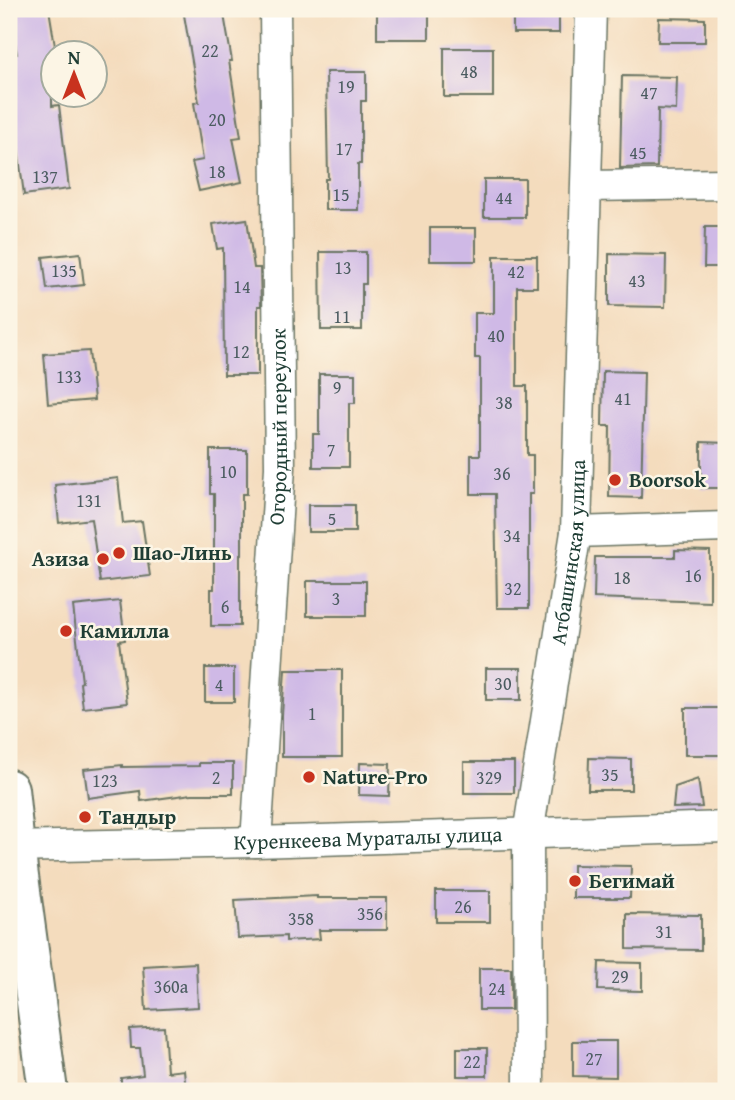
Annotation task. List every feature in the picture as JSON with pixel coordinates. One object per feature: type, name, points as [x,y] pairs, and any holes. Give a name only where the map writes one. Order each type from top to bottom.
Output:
[{"type":"main road","points":[[9,789],[12,847],[48,1091]]},
{"type":"street","name":"Огородный переулок","points":[[256,842],[280,468],[275,9]]},
{"type":"street","name":"Атбашинская улица","points":[[529,1091],[528,834],[576,532],[591,9]]},
{"type":"street","points":[[587,186],[726,184]]},
{"type":"street","points":[[576,532],[726,527]]},
{"type":"street","name":"Куренкеева Мураталы улица","points":[[12,847],[726,827]]},
{"type":"building","points":[[9,9],[49,9],[54,38],[38,38],[38,108],[59,108],[69,189],[24,195],[9,68],[9,55],[17,54]]},
{"type":"building","points":[[183,9],[223,9],[241,137],[233,138],[242,182],[199,191],[192,162],[203,160],[194,103],[199,102]]},
{"type":"building","points":[[377,9],[429,9],[429,39],[377,39]]},
{"type":"building","points":[[513,9],[559,9],[559,33],[513,33]]},
{"type":"building","points":[[659,18],[705,19],[705,42],[658,42]]},
{"type":"building","points":[[444,48],[493,48],[493,97],[444,97]]},
{"type":"building","points":[[326,72],[366,72],[366,101],[361,101],[358,210],[325,210],[325,179],[328,179]]},
{"type":"building","points":[[622,76],[677,77],[676,110],[658,109],[657,167],[620,168]]},
{"type":"building","points":[[484,179],[525,179],[525,217],[484,217]]},
{"type":"building","points":[[247,219],[254,268],[260,268],[258,375],[224,375],[223,248],[217,249],[213,224]]},
{"type":"building","points":[[705,227],[726,227],[726,267],[704,267]]},
{"type":"building","points":[[430,228],[476,228],[476,261],[430,261]]},
{"type":"building","points":[[320,252],[366,252],[366,284],[362,284],[362,330],[321,330]]},
{"type":"building","points":[[80,253],[84,285],[47,289],[43,257]]},
{"type":"building","points":[[609,254],[666,255],[665,307],[609,306]]},
{"type":"building","points":[[494,256],[537,256],[537,287],[517,287],[517,386],[527,386],[527,455],[533,455],[533,494],[529,494],[529,608],[497,608],[495,494],[471,494],[471,455],[480,455],[480,358],[475,358],[475,313],[494,313]]},
{"type":"building","points":[[89,351],[94,400],[48,404],[44,354]]},
{"type":"building","points":[[603,371],[644,372],[641,498],[609,497],[610,426],[602,426]]},
{"type":"building","points":[[319,374],[355,374],[355,403],[349,403],[349,467],[313,467],[313,434],[319,434]]},
{"type":"building","points":[[701,442],[726,443],[726,488],[701,488]]},
{"type":"building","points":[[210,450],[247,450],[247,494],[242,494],[240,626],[211,626],[211,589],[214,589],[214,494],[210,494]]},
{"type":"building","points":[[118,478],[123,523],[142,521],[150,576],[100,582],[91,519],[59,523],[55,485]]},
{"type":"building","points":[[308,505],[355,505],[355,532],[308,532]]},
{"type":"building","points":[[675,550],[710,551],[710,602],[594,598],[595,557],[675,557]]},
{"type":"building","points":[[307,581],[366,581],[366,616],[307,616]]},
{"type":"building","points":[[120,601],[125,640],[119,641],[127,703],[83,708],[73,606]]},
{"type":"building","points":[[205,668],[234,668],[234,702],[205,702]]},
{"type":"building","points":[[486,668],[521,668],[521,700],[486,700]]},
{"type":"building","points":[[285,670],[342,670],[342,757],[282,757]]},
{"type":"building","points":[[685,708],[726,708],[726,755],[685,755]]},
{"type":"building","points":[[589,758],[631,759],[631,790],[588,790]]},
{"type":"building","points":[[464,762],[514,762],[514,793],[464,793]]},
{"type":"building","points":[[199,763],[233,763],[233,794],[192,794],[141,801],[140,791],[88,798],[84,769],[122,765],[199,766]]},
{"type":"building","points":[[360,763],[390,764],[389,796],[359,795]]},
{"type":"building","points":[[698,779],[702,807],[673,808],[675,787]]},
{"type":"building","points":[[573,865],[631,866],[630,898],[573,898]]},
{"type":"building","points":[[436,891],[490,891],[490,922],[436,922]]},
{"type":"building","points":[[317,896],[387,898],[387,930],[319,930],[320,939],[286,941],[286,936],[238,938],[235,900]]},
{"type":"building","points":[[627,914],[701,915],[701,950],[627,949]]},
{"type":"building","points":[[599,962],[642,963],[642,991],[598,990]]},
{"type":"building","points":[[196,963],[198,1007],[146,1010],[143,966]]},
{"type":"building","points":[[479,968],[511,968],[511,1010],[479,1010]]},
{"type":"building","points":[[164,1027],[167,1072],[184,1070],[186,1091],[121,1091],[121,1078],[143,1075],[140,1048],[131,1048],[130,1029]]},
{"type":"building","points":[[573,1041],[616,1041],[616,1077],[573,1076]]},
{"type":"building","points":[[457,1048],[487,1048],[487,1076],[457,1076]]},
{"type":"place","name":"Boorsok","points":[[615,480]]},
{"type":"place","name":"Шао-Линь","points":[[119,553]]},
{"type":"place","name":"Азиза","points":[[103,559]]},
{"type":"place","name":"Камилла","points":[[66,631]]},
{"type":"place","name":"Nature-Pro","points":[[309,777]]},
{"type":"place","name":"Тандыр","points":[[85,817]]},
{"type":"place","name":"Бегимай","points":[[575,881]]}]
